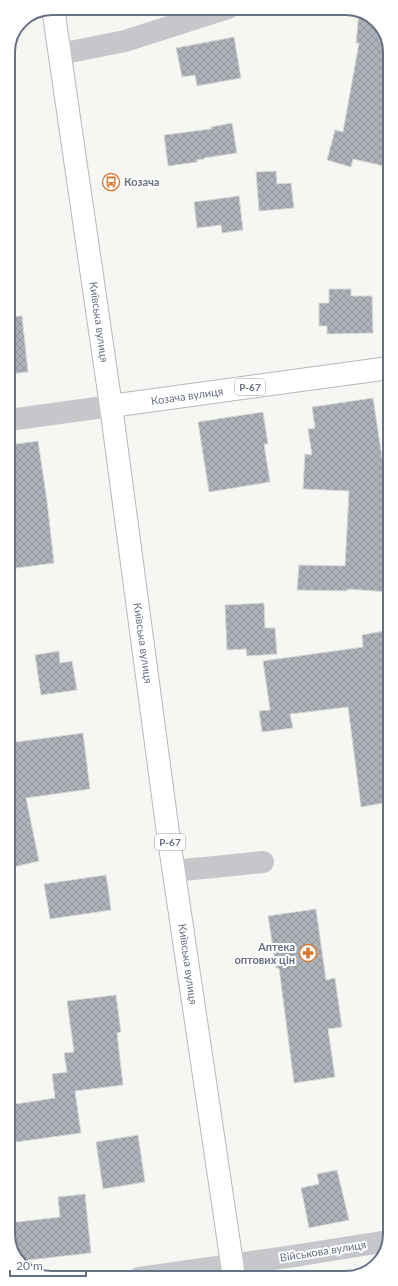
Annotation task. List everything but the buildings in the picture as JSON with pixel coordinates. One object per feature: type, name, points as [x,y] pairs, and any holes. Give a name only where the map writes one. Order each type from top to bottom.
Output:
[{"type":"main road","name":"Київська вулиця","points":[[55,15],[111,406],[174,872],[233,1271]]},
{"type":"main road","name":"Козача вулиця","points":[[111,406],[383,366]]},
{"type":"street","points":[[60,54],[125,41],[206,15]]},
{"type":"street","name":"Козача вулиця","points":[[15,419],[111,406]]},
{"type":"street","points":[[174,872],[263,862]]},
{"type":"street","name":"Військова вулиця","points":[[233,1271],[382,1242]]},
{"type":"place","name":"Козача","points":[[111,182]]},
{"type":"place","name":"Аптека оптових цін","points":[[308,953]]}]
